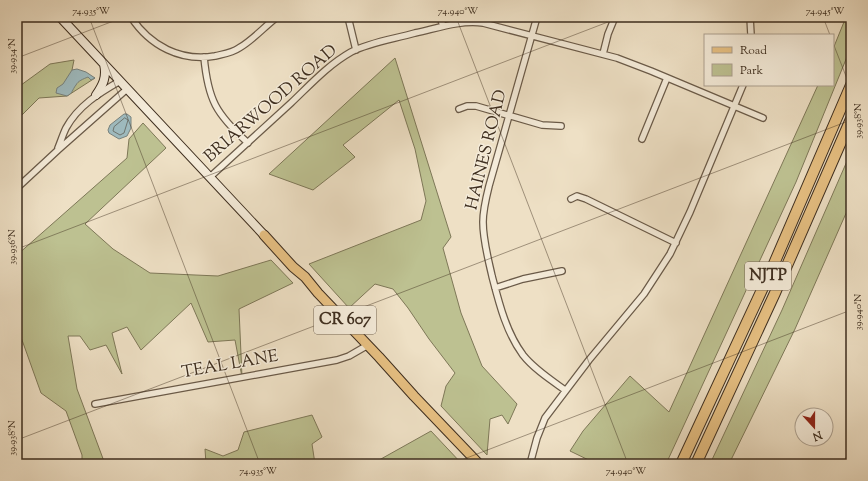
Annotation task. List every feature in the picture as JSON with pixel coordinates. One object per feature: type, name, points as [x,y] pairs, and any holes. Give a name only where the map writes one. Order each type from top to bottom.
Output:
[{"type":"highway","name":"NJTP","points":[[681,464],[773,266],[851,86]]},
{"type":"highway","name":"NJTP","points":[[696,464],[775,293],[851,119]]},
{"type":"main road","points":[[60,17],[264,234]]},
{"type":"main road","points":[[96,95],[106,78],[104,63]]},
{"type":"main road","name":"CR 607","points":[[264,234],[293,267],[305,277],[318,293],[479,464]]},
{"type":"street","points":[[131,17],[146,36],[159,46],[180,55],[204,57],[220,55],[240,48],[277,17]]},
{"type":"street","points":[[348,17],[356,50]]},
{"type":"street","points":[[440,17],[443,26]]},
{"type":"street","name":"HAINES ROAD","points":[[537,17],[493,170],[483,211],[484,237],[496,288],[508,328],[523,355],[538,370],[565,390]]},
{"type":"street","points":[[603,54],[608,34],[615,17]]},
{"type":"street","points":[[750,17],[751,34]]},
{"type":"street","name":"BRIARWOOD ROAD","points":[[210,177],[331,65],[356,50],[375,43],[458,23],[475,22],[603,54],[634,64],[763,118]]},
{"type":"street","points":[[204,57],[207,83],[213,101],[228,124],[248,143]]},
{"type":"street","points":[[642,139],[667,78]]},
{"type":"street","points":[[58,150],[66,128],[77,113],[96,95],[120,81]]},
{"type":"street","points":[[530,464],[544,418],[565,390],[644,294],[676,243],[743,86]]},
{"type":"street","points":[[17,188],[127,89]]},
{"type":"street","points":[[459,109],[472,106],[542,125],[561,126]]},
{"type":"street","points":[[571,199],[577,196],[586,199],[676,243]]},
{"type":"street","points":[[496,288],[523,279],[562,271]]},
{"type":"street","name":"TEAL LANE","points":[[95,404],[337,360],[353,354],[368,345]]},
{"type":"street","points":[[847,464],[851,456]]},
{"type":"green space","points":[[846,17],[851,17],[851,47],[796,182],[666,464],[597,464],[570,451],[583,431],[630,376],[669,412],[818,86],[834,86],[834,47]]},
{"type":"green space","points":[[395,58],[451,237],[443,248],[461,313],[482,366],[517,404],[508,424],[502,415],[490,419],[487,455],[441,406],[446,386],[455,373],[393,289],[375,284],[349,308],[309,264],[421,220],[426,201],[415,149],[399,100],[343,145],[355,157],[313,190],[269,174]]},
{"type":"green space","points":[[74,60],[72,70],[95,78],[67,96],[39,98],[17,120],[17,88],[50,64]]},
{"type":"green space","points":[[143,123],[166,148],[85,224],[113,249],[150,273],[218,276],[271,260],[293,283],[239,309],[242,377],[235,340],[208,342],[191,303],[141,350],[127,327],[112,333],[122,374],[106,345],[90,350],[80,336],[68,336],[77,389],[105,464],[82,464],[82,455],[66,411],[41,393],[17,326],[17,255],[127,158],[129,139]]},
{"type":"green space","points":[[851,152],[851,202],[795,329],[729,464],[710,464],[782,310]]},
{"type":"green space","points":[[312,415],[322,437],[312,444],[315,464],[206,464],[205,449],[223,456],[238,450],[244,432]]},
{"type":"green space","points":[[431,431],[462,464],[372,464]]},
{"type":"water","points":[[77,69],[86,72],[95,78],[91,80],[88,77],[81,80],[67,96],[56,93],[57,88],[63,84],[72,70]]},
{"type":"water","points":[[124,114],[131,117],[131,128],[127,136],[119,139],[109,133],[108,130],[110,125]]}]
